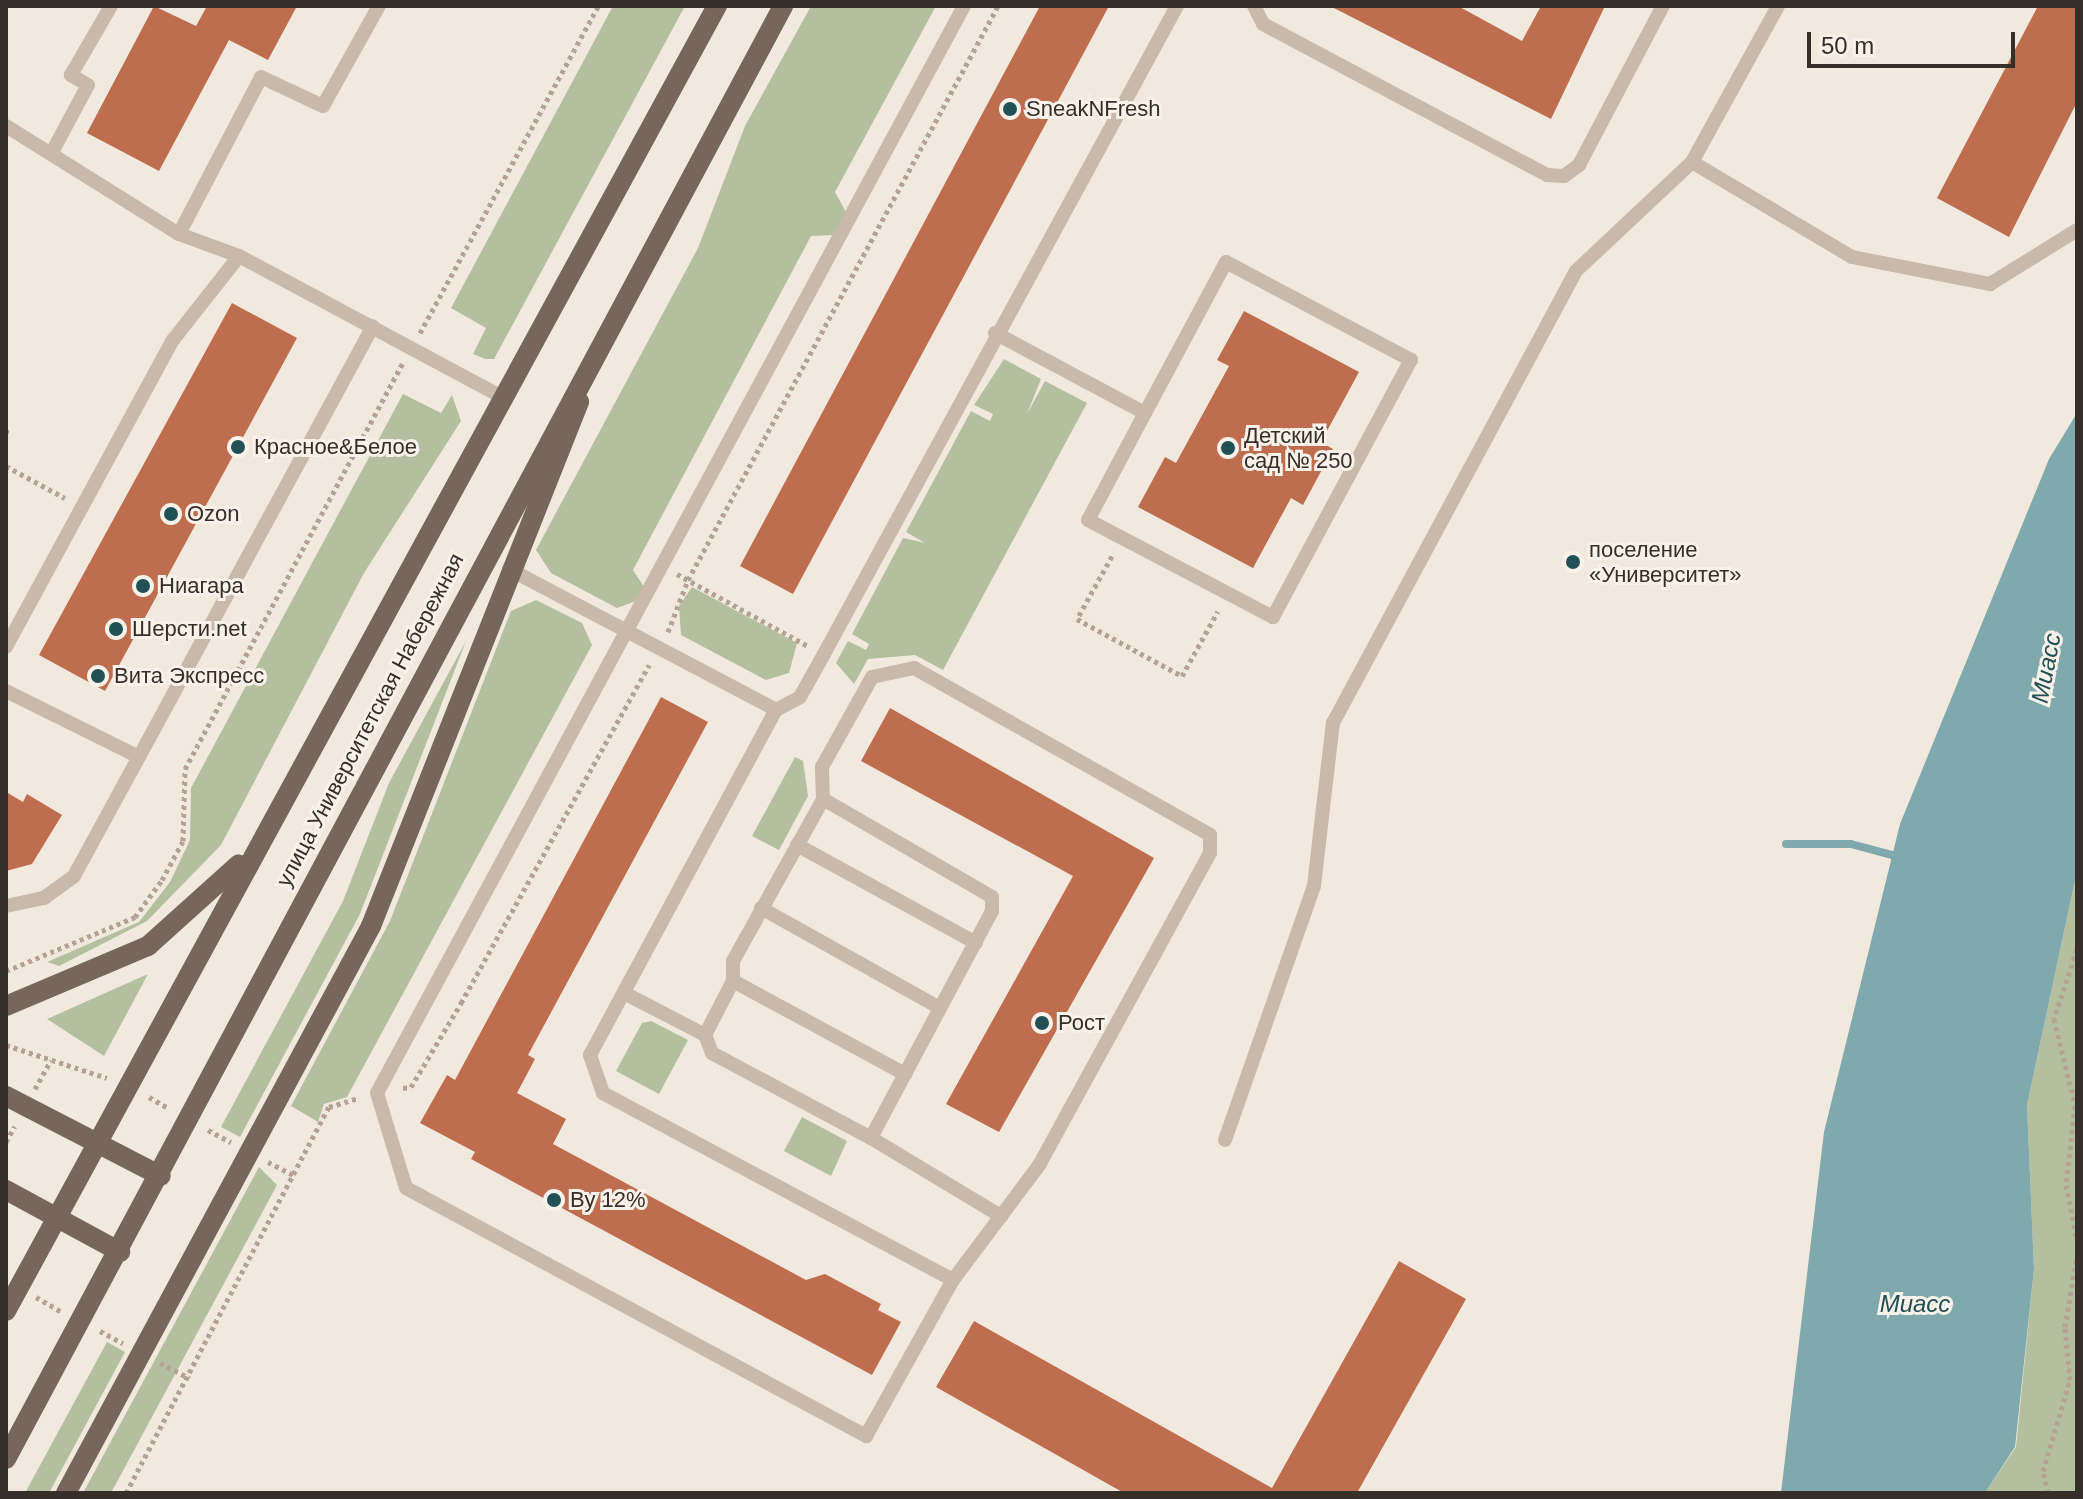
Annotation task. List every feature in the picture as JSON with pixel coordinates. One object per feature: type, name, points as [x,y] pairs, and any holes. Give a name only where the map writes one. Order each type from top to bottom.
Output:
[{"type":"main road","name":"улица Университетская Набережная","points":[[6,1311],[253,850],[506,399],[717,6]]},
{"type":"main road","name":"улица Университетская Набережная","points":[[6,1459],[161,1176],[652,242],[783,6]]},
{"type":"main road","points":[[66,1493],[371,926],[509,569],[652,242]]},
{"type":"main road","points":[[6,1006],[148,946],[253,850]]},
{"type":"main road","points":[[6,1096],[161,1176]]},
{"type":"main road","points":[[6,1190],[120,1252]]},
{"type":"lane","points":[[51,154],[88,85],[71,75],[111,6]]},
{"type":"lane","points":[[179,234],[261,77],[323,106],[379,6]]},
{"type":"lane","points":[[705,1035],[733,981],[733,961],[823,799],[822,767],[872,677],[914,668],[1210,835],[1210,853],[1040,1164],[953,1280],[866,1436],[406,1188],[377,1093],[665,568],[964,6]]},
{"type":"lane","points":[[953,1280],[603,1093],[590,1055],[776,710],[800,697],[995,333],[1177,6]]},
{"type":"lane","points":[[1254,6],[1263,24],[1547,175],[1564,176],[1579,165],[1663,6]]},
{"type":"lane","points":[[1225,1140],[1314,886],[1333,723],[1576,271],[1692,162],[1778,6]]},
{"type":"lane","points":[[6,126],[179,234],[239,256],[506,399]]},
{"type":"lane","points":[[1692,162],[1852,257],[1990,284],[2077,230]]},
{"type":"lane","points":[[6,647],[173,340],[239,256]]},
{"type":"lane","points":[[1226,262],[1411,360],[1273,617],[1088,520],[1145,413],[1226,262]]},
{"type":"lane","points":[[6,906],[44,898],[74,876],[373,326]]},
{"type":"lane","points":[[995,333],[1145,413]]},
{"type":"lane","points":[[509,569],[776,710]]},
{"type":"lane","points":[[6,691],[139,757]]},
{"type":"lane","points":[[823,799],[984,887],[992,911],[871,1138]]},
{"type":"lane","points":[[797,845],[976,943]]},
{"type":"lane","points":[[761,908],[940,1008]]},
{"type":"lane","points":[[733,981],[905,1074]]},
{"type":"lane","points":[[624,993],[705,1035],[712,1053],[871,1138],[1001,1216]]},
{"type":"path","points":[[6,971],[135,917],[162,880],[183,841],[185,769],[598,6]]},
{"type":"path","points":[[126,1493],[296,1176],[329,1107],[411,1087],[658,647],[688,580],[998,6]]},
{"type":"path","points":[[6,466],[82,507]]},
{"type":"path","points":[[1122,537],[1077,619],[1182,676],[1228,593]]},
{"type":"path","points":[[665,568],[824,654]]},
{"type":"path","points":[[2077,949],[2054,1019],[2075,1106],[2066,1185],[2077,1240]]},
{"type":"path","points":[[6,1045],[128,1085],[296,1176]]},
{"type":"path","points":[[2048,1493],[2043,1471],[2070,1380],[2065,1327],[2077,1256]]},
{"type":"green space","points":[[613,6],[685,6],[494,359],[485,359],[473,354],[486,328],[451,308]]},
{"type":"green space","points":[[811,6],[936,6],[835,192],[847,214],[835,235],[811,236],[633,570],[644,587],[636,601],[617,608],[551,573],[536,550],[698,248],[745,126]]},
{"type":"green space","points":[[1004,359],[1041,379],[1027,414],[1045,381],[1087,403],[943,670],[915,655],[868,659],[854,684],[836,663],[848,641],[866,650],[869,644],[852,634],[903,538],[925,543],[906,532],[971,411],[990,421],[993,414],[974,405]]},
{"type":"green space","points":[[403,394],[441,413],[452,395],[461,421],[364,573],[221,845],[147,921],[59,966],[47,962],[139,922],[170,882],[190,840],[191,788]]},
{"type":"green space","points":[[692,587],[797,643],[789,673],[766,680],[681,635],[679,606]]},
{"type":"green space","points":[[536,600],[582,623],[592,645],[347,1097],[324,1104],[318,1122],[291,1106],[390,921],[511,611]]},
{"type":"green space","points":[[466,641],[360,914],[240,1137],[221,1127],[343,901],[389,783]]},
{"type":"green space","points":[[795,757],[803,761],[808,796],[779,850],[752,836]]},
{"type":"green space","points":[[2077,871],[2077,1493],[1985,1493],[2016,1447],[2034,1269],[2027,1105]]},
{"type":"green space","points":[[148,974],[104,1056],[47,1019]]},
{"type":"green space","points":[[651,1021],[688,1040],[659,1094],[616,1071],[642,1023]]},
{"type":"green space","points":[[802,1117],[847,1141],[831,1176],[784,1151]]},
{"type":"green space","points":[[259,1167],[277,1185],[111,1493],[83,1493]]},
{"type":"green space","points":[[107,1342],[125,1352],[49,1493],[25,1493]]},
{"type":"water","name":"Миасс","points":[[2077,413],[2077,871],[2027,1105],[2034,1269],[2015,1447],[1985,1493],[1781,1493],[1824,1132],[1900,824],[2049,459]]},
{"type":"building","points":[[154,6],[196,26],[207,6],[297,6],[268,60],[229,40],[159,171],[87,133]]},
{"type":"building","points":[[1040,6],[1109,6],[793,594],[740,566]]},
{"type":"building","points":[[1330,6],[1458,6],[1522,41],[1541,6],[1605,6],[1551,119]]},
{"type":"building","points":[[2038,6],[2077,6],[2077,102],[2009,237],[1937,198]]},
{"type":"building","points":[[232,303],[297,338],[105,691],[39,655]]},
{"type":"building","points":[[1244,311],[1359,372],[1321,442],[1333,449],[1303,505],[1291,498],[1253,568],[1138,507],[1165,457],[1176,463],[1229,366],[1217,360]]},
{"type":"building","points":[[661,697],[708,722],[528,1055],[535,1059],[517,1093],[566,1119],[553,1144],[806,1280],[825,1274],[881,1304],[878,1310],[901,1322],[872,1375],[471,1159],[475,1152],[420,1123],[447,1075],[455,1080]]},
{"type":"building","points":[[890,708],[1154,858],[999,1132],[946,1104],[1073,876],[861,761]]},
{"type":"building","points":[[6,792],[23,802],[27,794],[62,815],[32,864],[6,871]]},
{"type":"building","points":[[1399,1261],[1466,1299],[1357,1493],[1124,1493],[936,1387],[974,1321],[1272,1488]]},
{"type":"waterway","points":[[1786,844],[1851,844],[1892,855]]},
{"type":"place","name":"SneakNFresh","points":[[1010,109]]},
{"type":"place","name":"Красное&Белое","points":[[238,447]]},
{"type":"place","name":"Детский сад № 250","points":[[1228,448]]},
{"type":"place","name":"Ozon","points":[[171,514]]},
{"type":"place","name":"поселение «Университет»","points":[[1573,562]]},
{"type":"place","name":"Ниагара","points":[[143,586]]},
{"type":"place","name":"Шерсти.net","points":[[116,629]]},
{"type":"place","name":"Вита Экспресс","points":[[98,676]]},
{"type":"place","name":"Рост","points":[[1042,1023]]},
{"type":"place","name":"Ву 12%","points":[[554,1200]]}]
